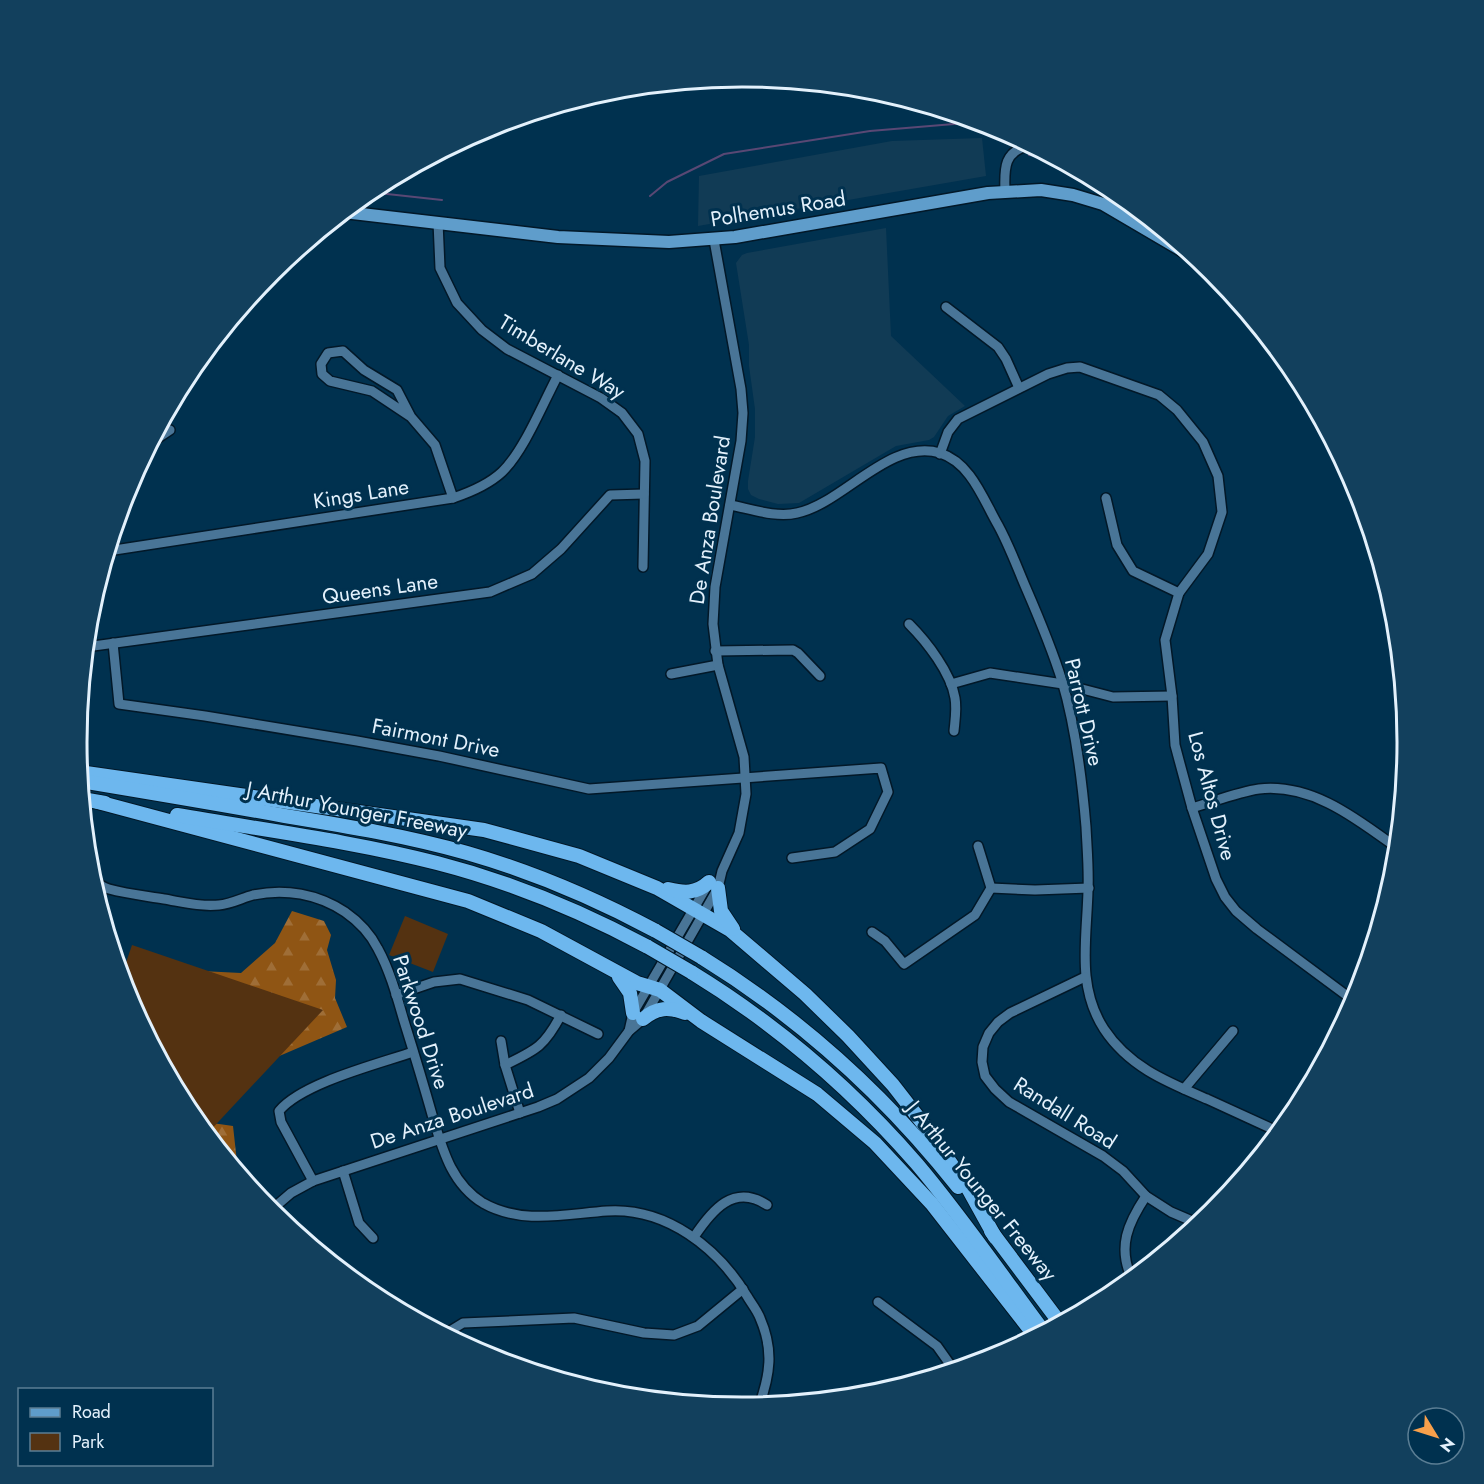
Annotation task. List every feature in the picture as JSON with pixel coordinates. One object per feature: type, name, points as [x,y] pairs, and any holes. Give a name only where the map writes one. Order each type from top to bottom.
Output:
[{"type":"highway","points":[[88,773],[484,830],[579,856],[646,882],[684,892],[713,885],[721,911],[742,940]]},
{"type":"highway","name":"J Arthur Younger Freeway","points":[[88,782],[353,827],[434,844],[487,859],[556,884],[656,931],[701,957],[782,1012],[852,1071],[928,1151],[1055,1317]]},
{"type":"highway","name":"J Arthur Younger Freeway","points":[[90,800],[368,848],[439,864],[492,879],[543,898],[593,919],[648,947],[692,972],[743,1006],[829,1074],[868,1112],[929,1179],[1039,1325]]},
{"type":"highway","points":[[98,802],[468,901],[534,928],[608,968],[654,989],[807,1087],[847,1117],[922,1192],[1030,1330]]},
{"type":"highway","points":[[646,882],[724,926],[831,1019],[893,1085],[928,1130],[960,1175],[995,1237]]},
{"type":"highway","points":[[608,968],[627,986],[638,1016],[665,1008],[700,1020]]},
{"type":"main road","name":"Polhemus Road","points":[[355,213],[589,239],[669,242],[714,240],[1005,190],[1041,190],[1103,204],[1158,236]]},
{"type":"street","points":[[1005,190],[1004,175],[1007,161],[1019,149]]},
{"type":"street","name":"Timberlane Way","points":[[438,222],[440,268],[456,303],[482,330],[507,349],[601,398],[622,413],[638,434],[645,461],[643,567]]},
{"type":"street","name":"De Anza Boulevard","points":[[278,1204],[291,1193],[313,1181],[520,1113],[558,1099],[583,1083],[603,1065],[638,1016],[722,872],[736,843],[746,803],[746,777],[741,748],[715,651],[714,598],[741,441],[743,400],[714,240]]},
{"type":"street","points":[[946,307],[998,347],[1019,388]]},
{"type":"street","points":[[411,417],[372,391],[330,381],[322,374],[321,364],[328,353],[343,351],[364,370],[397,390],[411,417],[435,445],[453,498]]},
{"type":"street","name":"Los Altos Drive","points":[[940,453],[948,432],[958,419],[1048,374],[1066,368],[1080,367],[1159,395],[1177,410],[1203,442],[1218,476],[1222,512],[1208,554],[1179,593],[1165,640],[1176,745],[1192,808],[1216,879],[1225,897],[1236,911],[1346,995]]},
{"type":"street","name":"Kings Lane","points":[[116,550],[453,498],[475,491],[502,472],[519,449],[558,375]]},
{"type":"street","points":[[165,434],[170,430]]},
{"type":"street","points":[[730,505],[779,514],[799,513],[816,506],[900,455],[917,451],[940,453]]},
{"type":"street","name":"Parrott Drive","points":[[940,453],[956,462],[968,473],[1004,536],[1048,638],[1063,684],[1078,759],[1086,826],[1089,888],[1084,944],[1085,977],[1095,1012],[1117,1047],[1153,1075],[1271,1128]]},
{"type":"street","name":"Queens Lane","points":[[95,646],[490,592],[532,574],[561,549],[610,495],[644,494]]},
{"type":"street","points":[[1106,498],[1118,545],[1133,571],[1179,593]]},
{"type":"street","points":[[909,624],[924,639],[951,684],[955,700],[954,731]]},
{"type":"street","name":"Fairmont Drive","points":[[113,643],[119,704],[357,741],[439,756],[589,789],[880,768],[888,792],[870,829],[835,852],[792,858]]},
{"type":"street","points":[[715,651],[793,650],[820,676]]},
{"type":"street","points":[[671,674],[718,665]]},
{"type":"street","points":[[951,684],[990,673],[1063,684],[1113,697],[1172,696]]},
{"type":"street","points":[[1192,808],[1260,789],[1297,791],[1334,805],[1389,842]]},
{"type":"street","points":[[872,932],[885,942],[904,964],[975,915],[991,888],[978,846]]},
{"type":"street","name":"Parkwood Drive","points":[[104,887],[205,905],[224,905],[273,892],[303,894],[322,900],[345,913],[368,933],[379,950],[396,995],[440,1140],[460,1183],[483,1202],[513,1215],[535,1217],[611,1211],[628,1212],[657,1219],[694,1237],[717,1258],[742,1289],[760,1317],[770,1350],[768,1381],[762,1397]]},
{"type":"street","points":[[991,888],[1035,890],[1089,888]]},
{"type":"street","name":"Randall Road","points":[[1085,977],[1010,1013],[998,1022],[989,1033],[983,1047],[981,1062],[985,1076],[1009,1102],[1102,1156],[1123,1171],[1146,1196],[1171,1212],[1189,1220]]},
{"type":"street","points":[[396,995],[434,982],[460,979],[528,1000],[598,1034]]},
{"type":"street","points":[[505,1065],[530,1053],[544,1043],[561,1015]]},
{"type":"street","points":[[1184,1089],[1233,1031]]},
{"type":"street","points":[[501,1041],[505,1065],[520,1113]]},
{"type":"street","points":[[313,1181],[281,1122],[279,1111],[287,1102],[325,1082],[413,1052]]},
{"type":"street","points":[[343,1171],[359,1223],[373,1238]]},
{"type":"street","points":[[694,1237],[711,1213],[730,1200],[742,1196],[753,1197],[767,1205]]},
{"type":"street","points":[[1130,1270],[1125,1237],[1132,1217],[1146,1196]]},
{"type":"street","points":[[453,1329],[463,1323],[574,1318],[644,1333],[674,1335],[698,1326],[742,1289]]},
{"type":"street","points":[[879,1302],[937,1346],[948,1364]]},
{"type":"shaded area","points":[[982,138],[986,176],[698,226],[699,176],[892,141]]},
{"type":"shaded area","points":[[886,228],[891,336],[965,406],[948,416],[934,437],[929,440],[896,446],[799,503],[778,504],[759,499],[751,495],[748,489],[755,437],[755,409],[749,366],[749,345],[736,263],[742,255],[747,253]]},
{"type":"green space","points":[[292,911],[324,921],[331,935],[327,950],[336,980],[335,998],[347,1027],[270,1060],[204,1116],[175,1069],[137,993],[130,975],[139,954],[201,971],[241,973],[275,943]]},
{"type":"green space","points":[[405,916],[448,934],[433,972],[389,955]]},
{"type":"green space","points":[[132,945],[323,1010],[213,1128],[197,1106],[155,1032],[126,963]]},
{"type":"green space","points":[[209,1123],[233,1126],[237,1158]]},
{"type":"waterway","points":[[650,196],[667,182],[724,154],[870,131],[958,124]]},
{"type":"waterway","points":[[384,194],[442,200]]}]
